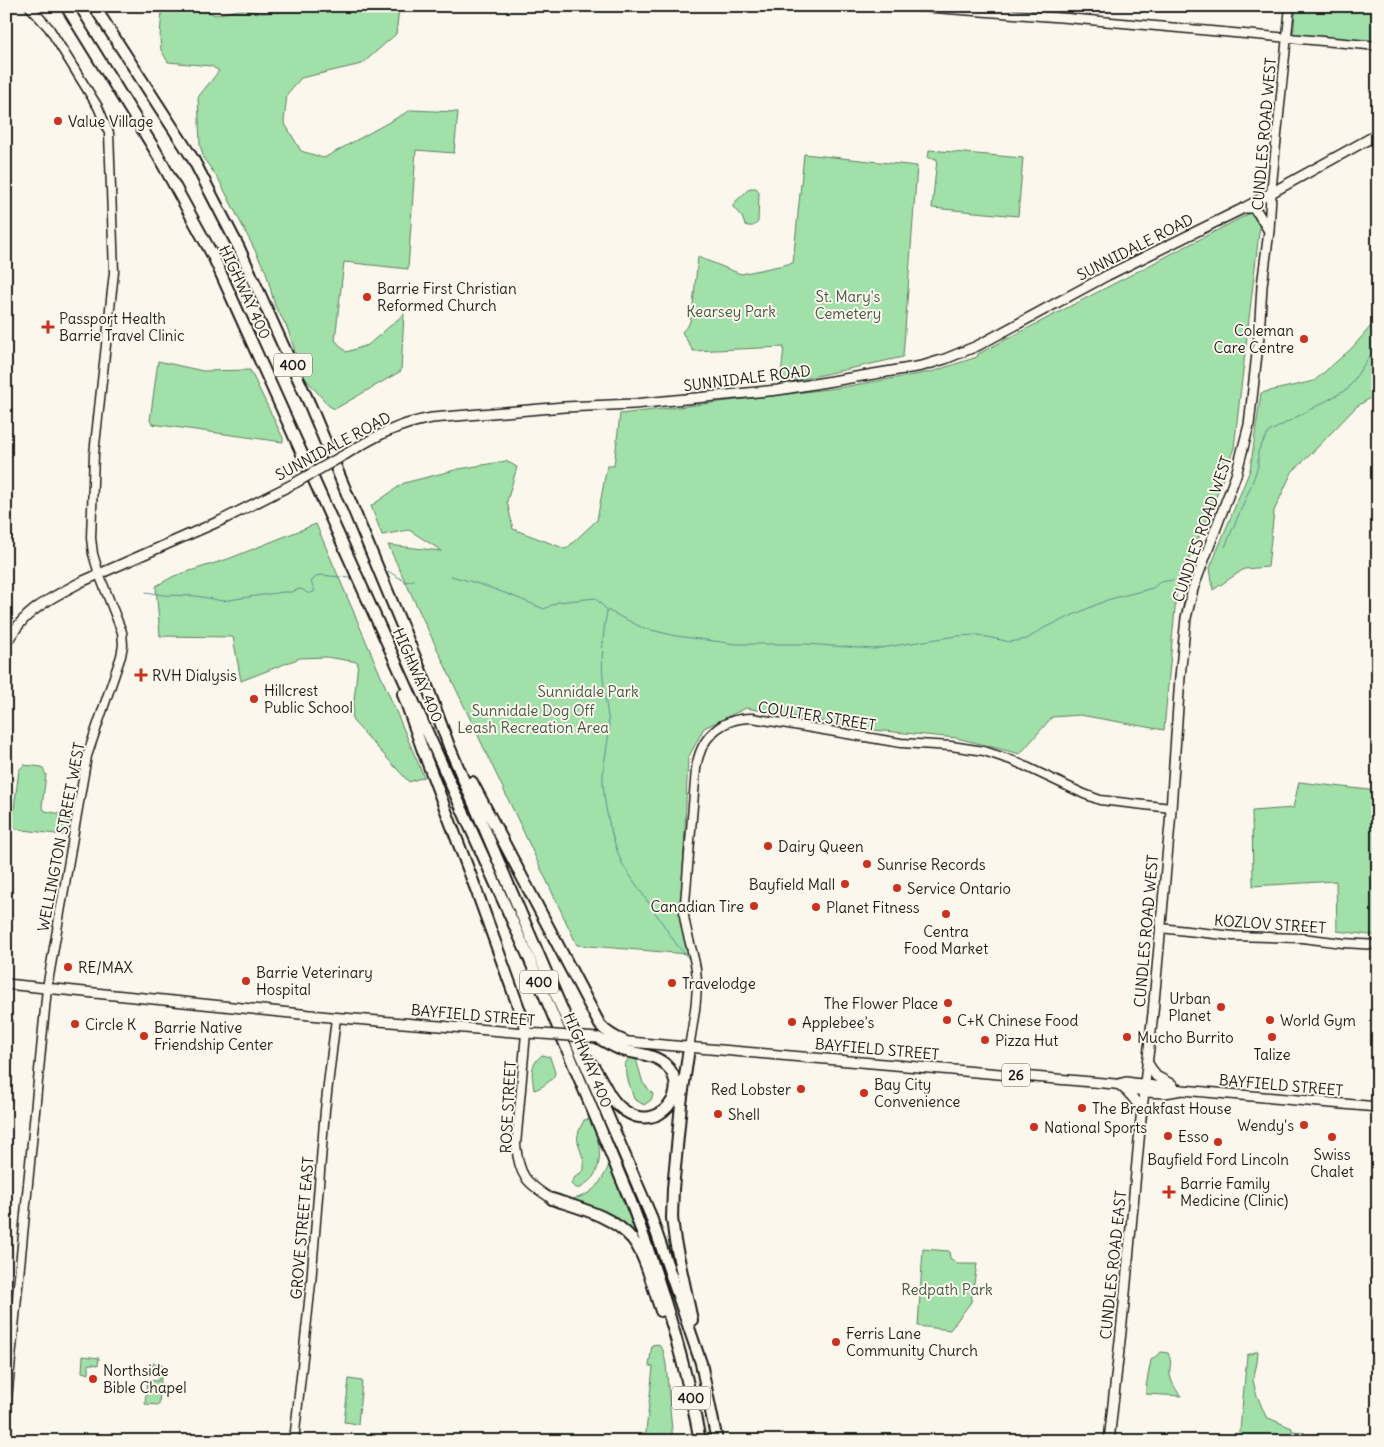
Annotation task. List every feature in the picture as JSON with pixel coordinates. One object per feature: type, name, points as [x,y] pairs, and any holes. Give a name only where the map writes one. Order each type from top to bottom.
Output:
[{"type":"highway","name":"HIGHWAY 400","points":[[66,6],[155,150],[213,256],[529,958],[632,1202],[656,1272],[681,1356],[700,1441]]},
{"type":"highway","name":"HIGHWAY 400","points":[[94,6],[193,158],[240,248],[310,405],[427,686],[449,746],[650,1214],[701,1363],[716,1441]]},
{"type":"highway","points":[[375,616],[384,646],[522,1016],[526,1033]]},
{"type":"highway","points":[[449,746],[467,774],[600,1025],[613,1036],[624,1041]]},
{"type":"highway","points":[[579,1050],[590,1062],[619,1107],[626,1113],[635,1117],[651,1118],[669,1107],[674,1098],[675,1089],[671,1070],[665,1063],[620,1049],[598,1038]]},
{"type":"highway","points":[[689,1048],[681,1104],[672,1218],[675,1241],[701,1363]]},
{"type":"highway","points":[[552,1199],[603,1218],[620,1228],[633,1240],[646,1267],[668,1332],[681,1356]]},
{"type":"main road","name":"SUNNIDALE ROAD","points":[[6,642],[33,610],[80,582],[222,520],[295,483],[391,428],[432,418],[564,407],[634,404],[778,390],[922,366],[977,346],[1108,275],[1271,194],[1378,134]]},
{"type":"main road","name":"CUNDLES ROAD WEST","points":[[1145,1088],[1171,808],[1186,618],[1193,589],[1236,475],[1249,425],[1259,339],[1271,194]]},
{"type":"main road","points":[[1244,208],[1253,208],[1269,231]]},
{"type":"main road","name":"BAYFIELD STREET","points":[[6,984],[336,1018],[598,1038],[689,1048],[1118,1084],[1126,1088],[1145,1088],[1166,1093],[1182,1090],[1378,1107]]},
{"type":"main road","points":[[1147,1062],[1156,1076],[1182,1090]]},
{"type":"main road","points":[[1118,1084],[1130,1093],[1142,1111]]},
{"type":"main road","name":"CUNDLES ROAD EAST","points":[[1109,1441],[1145,1088]]},
{"type":"street","name":"WELLINGTON STREET WEST","points":[[6,1410],[47,988],[87,756],[123,645],[122,632],[93,554],[92,528],[94,454],[114,272],[110,140],[106,124],[94,99],[49,28],[30,6]]},
{"type":"street","points":[[908,6],[1067,18],[1378,46]]},
{"type":"street","name":"CUNDLES ROAD WEST","points":[[1271,194],[1290,6]]},
{"type":"street","name":"COULTER STREET","points":[[689,1048],[696,972],[684,915],[697,759],[705,742],[718,728],[726,723],[743,718],[752,718],[900,743],[964,747],[1001,756],[1100,800],[1171,808]]},
{"type":"street","name":"KOZLOV STREET","points":[[1160,928],[1233,936],[1302,938],[1378,945]]},
{"type":"street","name":"GROVE STREET EAST","points":[[294,1441],[311,1284],[325,1110],[336,1018]]},
{"type":"street","name":"ROSE STREET","points":[[526,1033],[516,1145],[519,1165],[522,1173],[534,1188],[552,1199]]},
{"type":"green space","points":[[164,6],[196,6],[215,15],[242,9],[262,13],[281,12],[288,6],[394,6],[399,9],[396,34],[362,64],[301,78],[287,94],[284,122],[301,151],[324,158],[411,110],[458,112],[454,153],[416,150],[408,269],[344,262],[335,340],[346,352],[368,345],[404,314],[401,371],[335,409],[329,406],[303,376],[287,327],[275,306],[266,272],[219,180],[204,159],[200,145],[198,97],[219,71],[211,66],[168,62],[161,50],[160,37],[162,9]]},
{"type":"green space","points":[[1296,6],[1378,6],[1378,41],[1293,35]]},
{"type":"green space","points":[[929,150],[1023,158],[1018,216],[932,208],[937,159],[928,158]]},
{"type":"green space","name":"St. Mary's Cemetery","points":[[804,154],[917,166],[903,357],[780,384],[784,347],[693,351],[682,332],[689,324],[692,314],[698,257],[741,274],[793,263]]},
{"type":"green space","points":[[750,188],[756,188],[759,192],[758,222],[753,226],[745,225],[742,217],[733,207],[733,204]]},
{"type":"green space","name":"Sunnidale Park","points":[[1262,207],[1234,448],[1210,513],[1177,586],[1164,730],[1080,715],[1052,717],[1020,754],[957,738],[863,729],[746,708],[704,728],[688,758],[681,915],[688,954],[577,945],[388,545],[442,551],[409,530],[382,535],[371,506],[404,483],[459,469],[506,461],[517,467],[507,501],[513,529],[566,549],[597,520],[607,466],[614,466],[620,414],[837,388],[931,372],[977,357],[978,354]]},
{"type":"green space","points":[[1378,318],[1378,393],[1356,407],[1292,472],[1274,511],[1268,567],[1244,569],[1213,590],[1210,568],[1250,470],[1261,393],[1314,381],[1351,349]]},
{"type":"green space","points":[[158,361],[203,371],[250,370],[283,438],[283,442],[152,424],[150,420]]},
{"type":"green space","points":[[316,524],[424,777],[409,782],[352,720],[358,662],[326,657],[300,658],[241,681],[233,637],[160,636],[156,586],[174,576],[228,559]]},
{"type":"green space","points":[[24,765],[42,767],[46,775],[42,806],[45,811],[61,814],[63,812],[71,812],[66,832],[63,835],[16,829],[12,824],[19,770]]},
{"type":"green space","points":[[1299,782],[1378,791],[1378,936],[1337,931],[1336,881],[1253,886],[1252,811],[1293,808]]},
{"type":"green space","points":[[542,1055],[550,1057],[555,1073],[553,1078],[547,1083],[534,1090],[533,1067]]},
{"type":"green space","points":[[629,1058],[636,1059],[643,1083],[653,1094],[651,1100],[644,1105],[634,1099],[625,1064]]},
{"type":"green space","points":[[591,1119],[598,1140],[599,1163],[592,1178],[581,1188],[576,1188],[571,1184],[575,1177],[584,1170],[578,1134],[584,1120]]},
{"type":"green space","points":[[609,1165],[639,1242],[567,1200],[582,1196],[598,1185]]},
{"type":"green space","name":"Redpath Park","points":[[923,1249],[949,1251],[950,1258],[958,1264],[977,1264],[971,1302],[950,1330],[918,1326]]},
{"type":"green space","points":[[658,1344],[663,1350],[666,1364],[673,1441],[645,1441],[653,1367],[649,1366],[652,1345]]},
{"type":"green space","points":[[1258,1351],[1253,1380],[1266,1417],[1292,1428],[1292,1431],[1304,1432],[1305,1441],[1239,1441],[1247,1355]]},
{"type":"green space","points":[[1161,1352],[1168,1353],[1171,1380],[1181,1396],[1146,1394],[1151,1360]]},
{"type":"green space","points":[[83,1356],[99,1358],[98,1365],[89,1364],[89,1374],[82,1372]]},
{"type":"green space","points":[[153,1363],[162,1364],[159,1405],[145,1404],[147,1380],[158,1381],[159,1370],[152,1368]]},
{"type":"green space","points":[[349,1379],[362,1381],[358,1424],[344,1422]]},
{"type":"waterway","points":[[1225,547],[1258,466],[1258,451],[1269,432],[1348,389],[1378,343]]},
{"type":"waterway","points":[[388,571],[406,582],[414,580]]},
{"type":"waterway","points":[[146,592],[163,595],[197,596],[222,601],[291,592],[300,589],[310,593],[315,591],[311,582],[321,575],[349,578]]},
{"type":"waterway","points":[[451,576],[498,591],[544,609],[558,602],[595,598],[607,610],[643,628],[676,636],[736,644],[806,644],[874,649],[956,636],[978,635],[1010,642],[1027,639],[1044,628],[1107,600],[1153,588],[1160,582],[1173,580]]},
{"type":"waterway","points":[[607,611],[602,659],[609,726],[603,783],[610,825],[623,865],[677,945],[689,959]]},
{"type":"place","name":"Value Village","points":[[58,121]]},
{"type":"place","name":"Barrie First Christian Reformed Church","points":[[367,297]]},
{"type":"place","name":"Passport Health Barrie Travel Clinic","points":[[48,327]]},
{"type":"place","name":"Coleman Care Centre","points":[[1304,339]]},
{"type":"place","name":"RVH Dialysis","points":[[141,675]]},
{"type":"place","name":"Hillcrest Public School","points":[[254,699]]},
{"type":"place","name":"Dairy Queen","points":[[768,846]]},
{"type":"place","name":"Sunrise Records","points":[[867,864]]},
{"type":"place","name":"Bayfield Mall","points":[[845,884]]},
{"type":"place","name":"Service Ontario","points":[[897,888]]},
{"type":"place","name":"Canadian Tire","points":[[754,906]]},
{"type":"place","name":"Planet Fitness","points":[[816,907]]},
{"type":"place","name":"Centra Food Market","points":[[946,914]]},
{"type":"place","name":"RE/MAX","points":[[68,967]]},
{"type":"place","name":"Barrie Veterinary Hospital","points":[[246,981]]},
{"type":"place","name":"Travelodge","points":[[672,983]]},
{"type":"place","name":"The Flower Place","points":[[948,1003]]},
{"type":"place","name":"Urban Planet","points":[[1221,1007]]},
{"type":"place","name":"C+K Chinese Food","points":[[947,1020]]},
{"type":"place","name":"World Gym","points":[[1270,1020]]},
{"type":"place","name":"Applebee's","points":[[792,1022]]},
{"type":"place","name":"Circle K","points":[[75,1024]]},
{"type":"place","name":"Barrie Native Friendship Center","points":[[144,1036]]},
{"type":"place","name":"Mucho Burrito","points":[[1127,1037]]},
{"type":"place","name":"Talize","points":[[1272,1037]]},
{"type":"place","name":"Pizza Hut","points":[[985,1040]]},
{"type":"place","name":"Red Lobster","points":[[801,1089]]},
{"type":"place","name":"Bay City Convenience","points":[[864,1093]]},
{"type":"place","name":"The Breakfast House","points":[[1082,1108]]},
{"type":"place","name":"Shell","points":[[718,1114]]},
{"type":"place","name":"Wendy's","points":[[1304,1125]]},
{"type":"place","name":"National Sports","points":[[1034,1127]]},
{"type":"place","name":"Esso","points":[[1168,1136]]},
{"type":"place","name":"Swiss Chalet","points":[[1332,1137]]},
{"type":"place","name":"Bayfield Ford Lincoln","points":[[1218,1142]]},
{"type":"place","name":"Barrie Family Medicine (Clinic)","points":[[1169,1192]]},
{"type":"place","name":"Ferris Lane Community Church","points":[[836,1342]]},
{"type":"place","name":"Northside Bible Chapel","points":[[93,1379]]},
{"type":"park label","name":"Kearsey Park","points":[[731,311]]},
{"type":"park label","name":"Sunnidale Dog Off Leash Recreation Area","points":[[533,718]]}]
